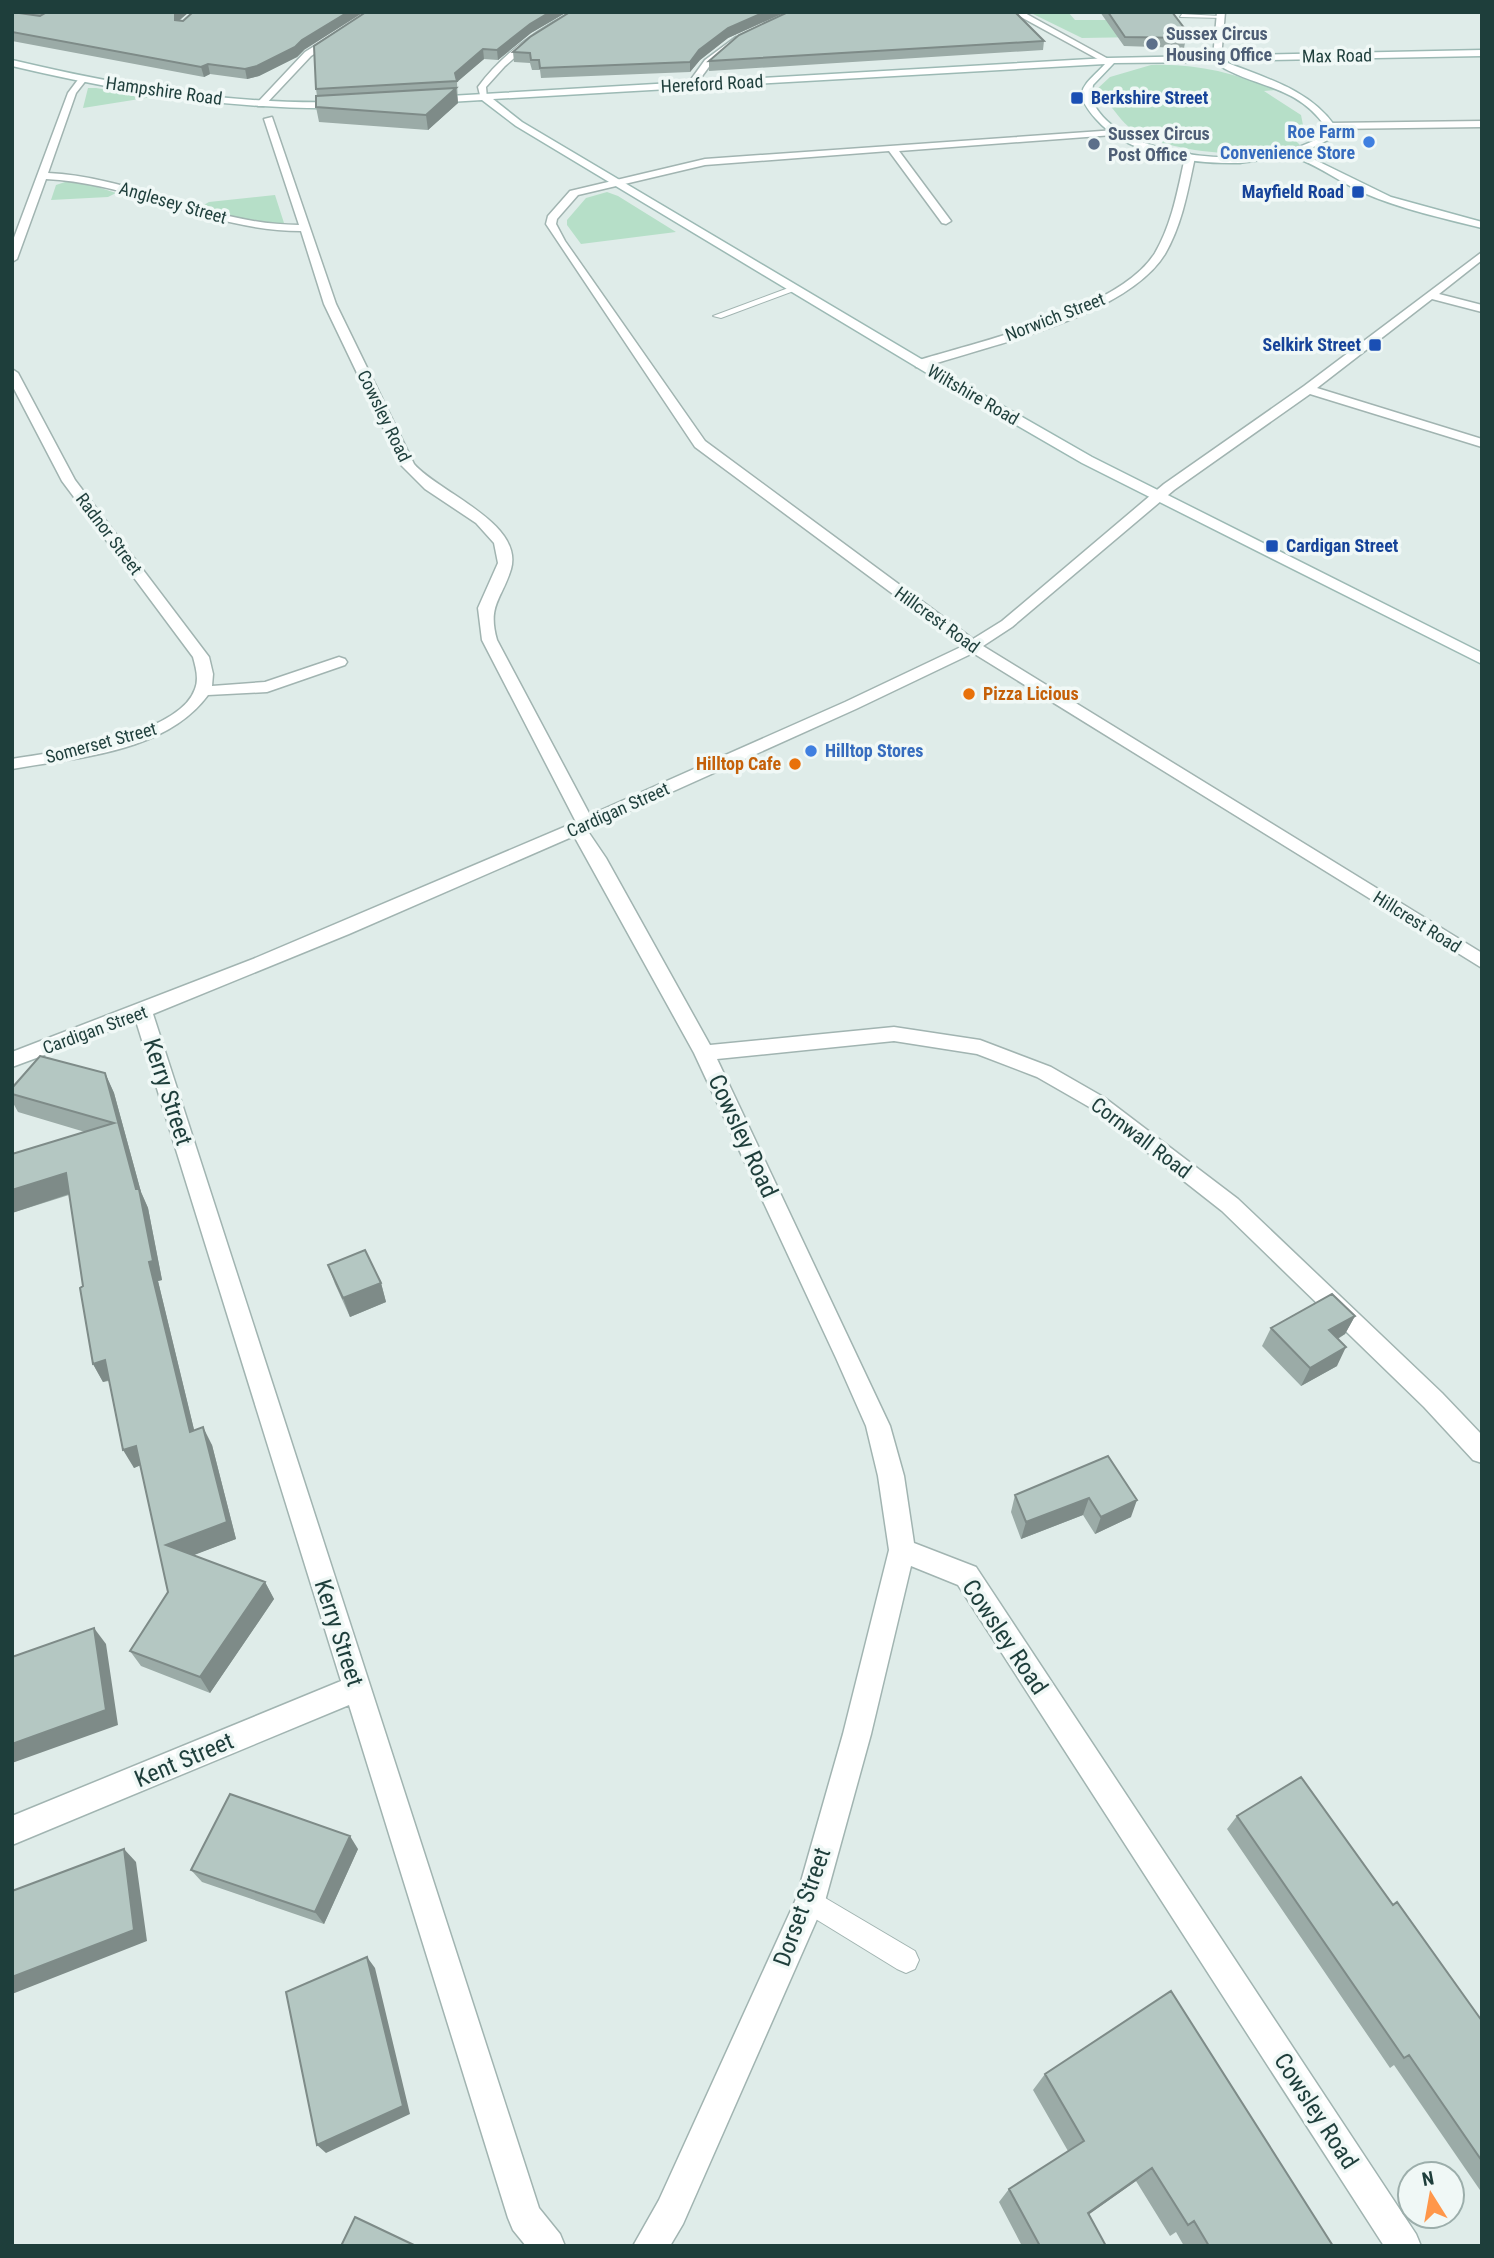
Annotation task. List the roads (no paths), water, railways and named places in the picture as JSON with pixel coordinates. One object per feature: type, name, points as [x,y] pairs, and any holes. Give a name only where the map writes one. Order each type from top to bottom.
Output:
[{"type":"street","points":[[261,104],[308,54],[374,12]]},
{"type":"street","points":[[484,97],[482,87],[505,61],[554,26],[579,12]]},
{"type":"street","points":[[1016,12],[1108,61],[1110,65],[1092,82],[1086,94],[1095,115],[1112,132],[1132,142],[1190,157],[1231,159],[1295,154],[1325,139],[1330,127]]},
{"type":"street","points":[[1220,15],[1213,59],[1281,88],[1316,110],[1330,127]]},
{"type":"street","points":[[691,85],[708,62],[746,35]]},
{"type":"street","name":"Max Road","points":[[1108,61],[1482,53]]},
{"type":"street","name":"Hereford Road","points":[[414,101],[1108,61]]},
{"type":"street","name":"Hampshire Road","points":[[12,63],[83,79],[261,104],[358,104]]},
{"type":"street","points":[[12,259],[75,84],[83,79]]},
{"type":"street","name":"Wiltshire Road","points":[[484,97],[519,124],[920,364],[1158,498],[1482,659]]},
{"type":"street","name":"Cowsley Road","points":[[269,119],[330,304],[408,465],[426,484],[483,520],[501,542],[505,562],[485,614],[497,655],[597,858],[704,1053],[848,1358],[878,1426],[891,1476],[902,1550],[967,1576],[1405,2246]]},
{"type":"street","points":[[1330,127],[1482,124]]},
{"type":"street","points":[[616,181],[723,159],[1112,132]]},
{"type":"street","points":[[891,147],[946,221]]},
{"type":"street","points":[[1295,154],[1387,199],[1482,225]]},
{"type":"street","name":"Norwich Street","points":[[920,364],[1076,312],[1134,282],[1151,267],[1165,243],[1190,157]]},
{"type":"street","name":"Anglesey Street","points":[[43,176],[81,177],[260,228],[303,228]]},
{"type":"street","name":"Hillcrest Road","points":[[616,181],[575,193],[552,218],[551,224],[700,444],[974,646],[1482,962]]},
{"type":"street","name":"Cardigan Street","points":[[12,1060],[143,1013],[302,948],[582,826],[934,667],[974,646],[1007,624],[1180,479],[1308,389],[1482,256]]},
{"type":"street","points":[[1430,295],[1482,309]]},
{"type":"street","name":"Radnor Street","points":[[12,373],[69,481],[201,657],[205,674],[203,691]]},
{"type":"street","points":[[1308,389],[1482,443]]},
{"type":"street","points":[[203,691],[267,687],[339,662]]},
{"type":"street","name":"Somerset Street","points":[[12,764],[148,733],[182,716],[195,704],[203,691]]},
{"type":"street","name":"Kerry Street","points":[[143,1013],[525,2218],[548,2246]]},
{"type":"street","name":"Cornwall Road","points":[[704,1053],[894,1034],[980,1047],[1044,1072],[1098,1103],[1230,1205],[1433,1400],[1482,1452]]},
{"type":"street","name":"Dorset Street","points":[[650,2246],[671,2213],[810,1901],[858,1734],[902,1550]]},
{"type":"street","name":"Kent Street","points":[[12,1831],[357,1688]]},
{"type":"lane","points":[[1182,16],[1220,15]]},
{"type":"lane","points":[[718,316],[794,289]]},
{"type":"lane","points":[[810,1901],[906,1959]]},
{"type":"place","name":"Sussex Circus Housing Office","points":[[1152,44]]},
{"type":"place","name":"Berkshire Street","points":[[1077,98]]},
{"type":"place","name":"Roe Farm Convenience Store","points":[[1369,142]]},
{"type":"place","name":"Sussex Circus Post Office","points":[[1094,144]]},
{"type":"place","name":"Mayfield Road","points":[[1358,192]]},
{"type":"place","name":"Selkirk Street","points":[[1375,345]]},
{"type":"place","name":"Cardigan Street","points":[[1272,546]]},
{"type":"place","name":"Pizza Licious","points":[[969,694]]},
{"type":"place","name":"Hilltop Stores","points":[[811,751]]},
{"type":"place","name":"Hilltop Cafe","points":[[795,764]]}]
